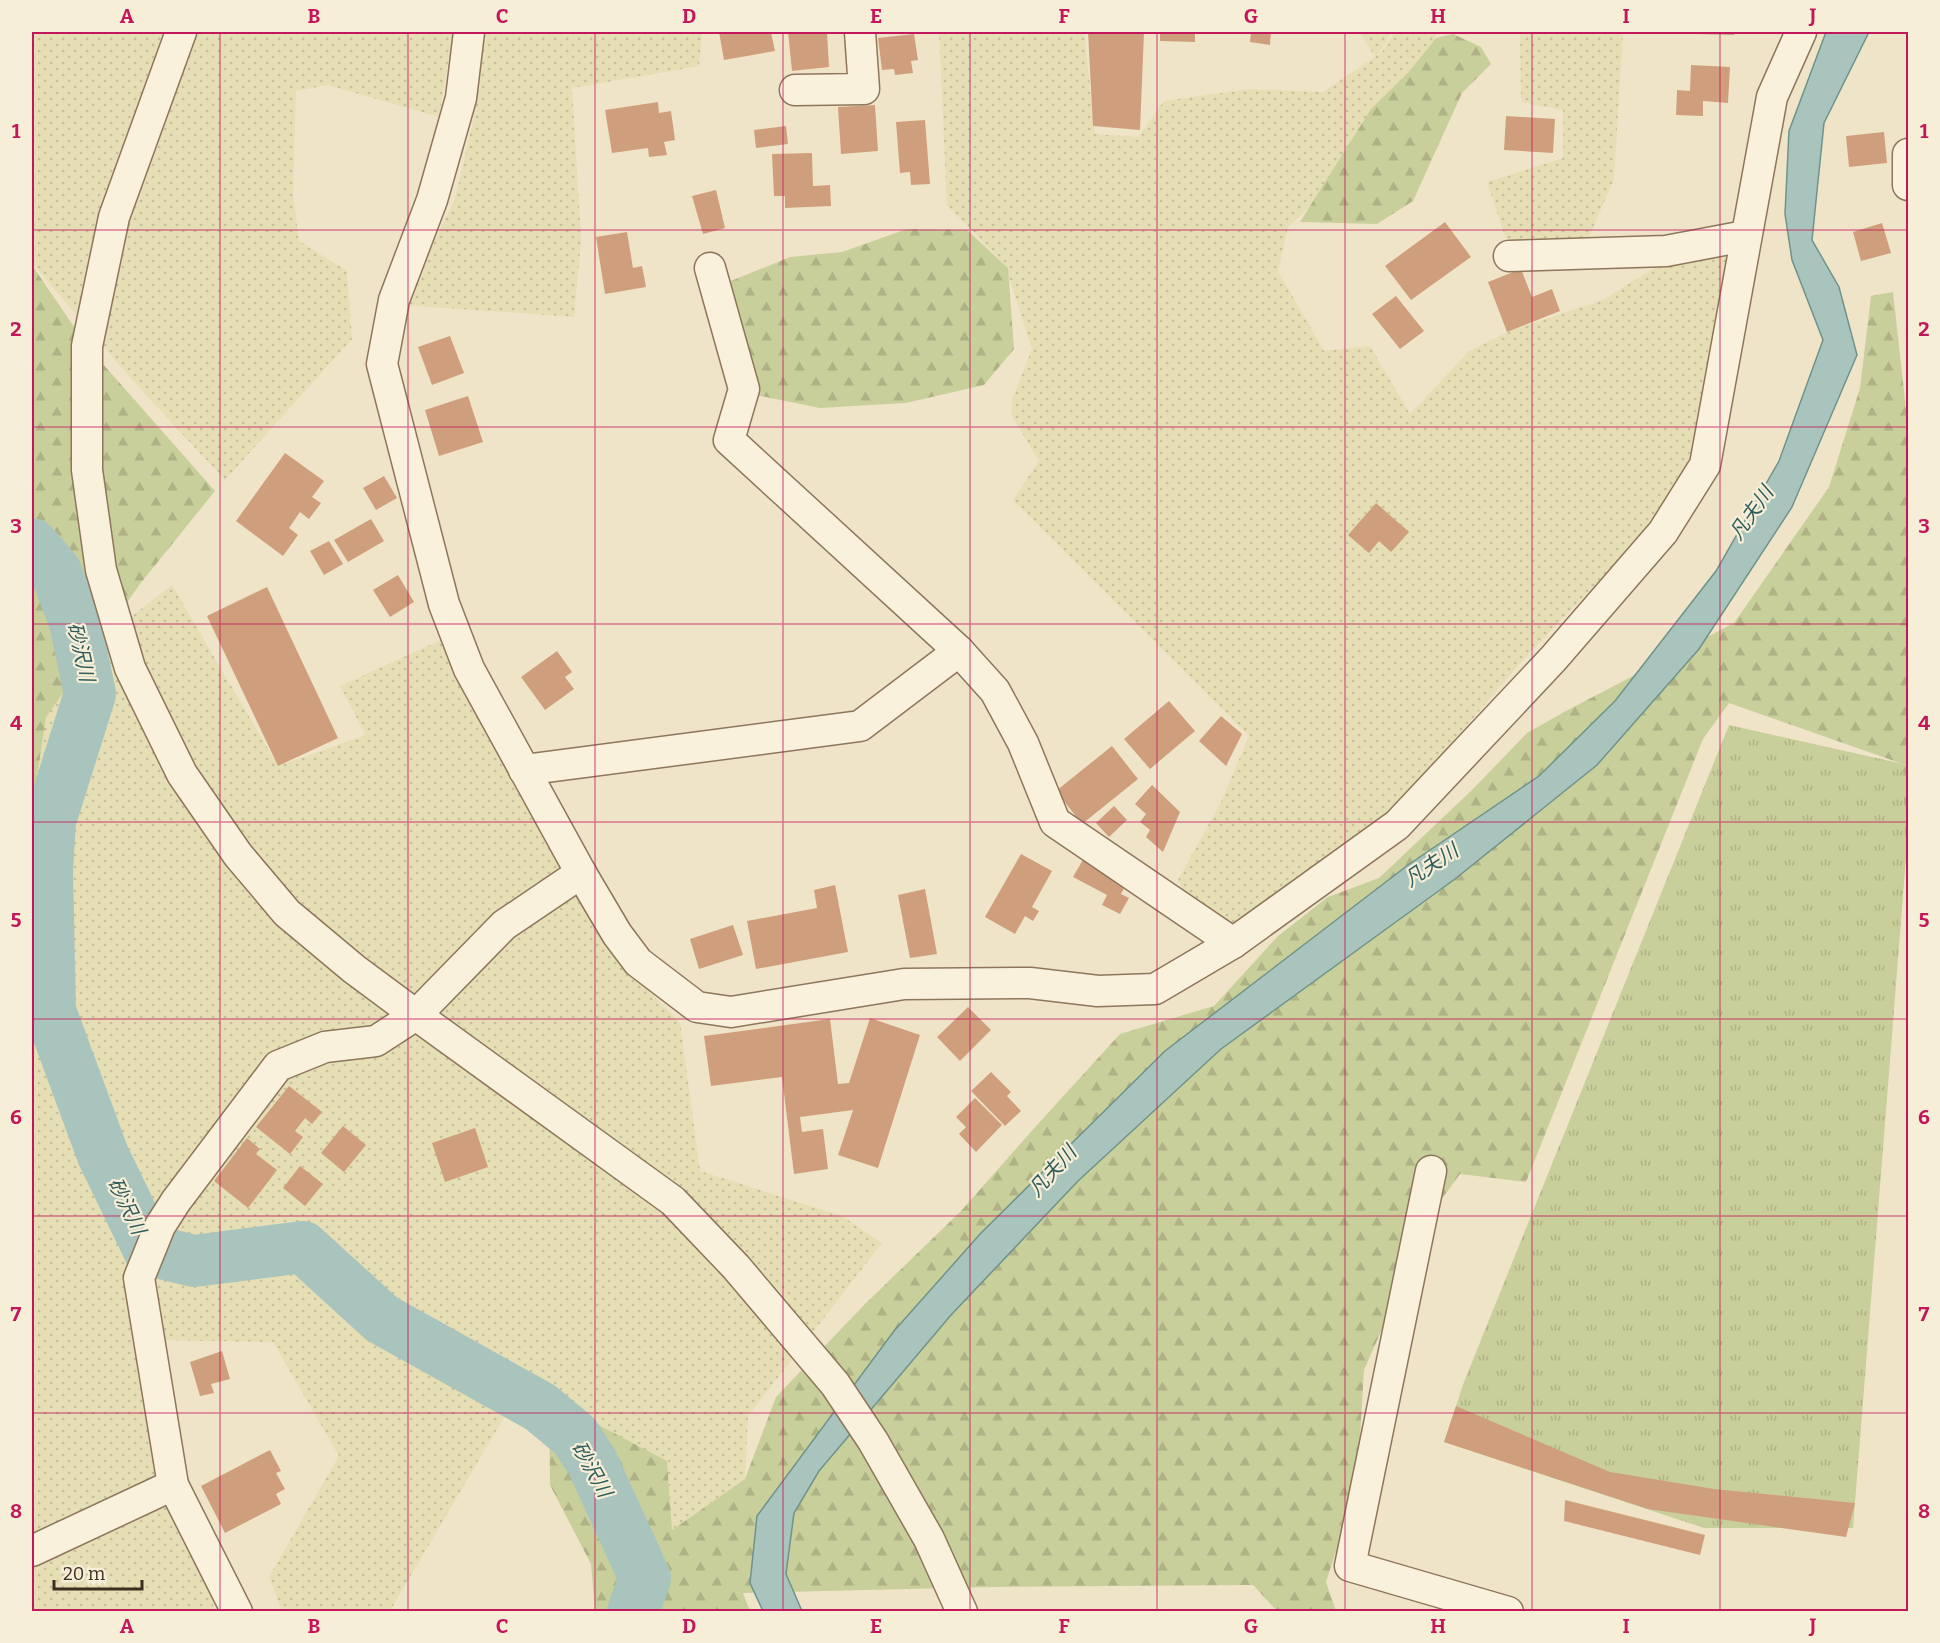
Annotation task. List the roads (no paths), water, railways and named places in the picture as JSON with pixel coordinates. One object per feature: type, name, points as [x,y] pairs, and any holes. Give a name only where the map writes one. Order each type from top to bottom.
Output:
[{"type":"street","points":[[181,32],[114,217],[87,346],[87,470],[102,570],[130,668],[182,774],[238,855],[287,913],[354,969],[673,1202],[736,1267],[835,1384],[873,1441],[929,1539],[962,1611]]},
{"type":"street","points":[[469,32],[461,98],[432,200],[394,300],[382,364],[444,604],[469,669],[617,934],[638,962],[696,1007],[731,1012],[903,984],[1030,983],[1098,991],[1155,989],[1233,943],[1397,825],[1553,659],[1664,532],[1705,465],[1772,97],[1801,32]]},
{"type":"street","points":[[795,90],[864,90],[860,32]]},
{"type":"street","points":[[1908,154],[1908,185]]},
{"type":"street","points":[[1509,256],[1666,251],[1746,236]]},
{"type":"street","points":[[710,268],[744,389],[729,440],[958,651],[996,691],[1023,743],[1056,822],[1233,943]]},
{"type":"street","points":[[524,770],[860,726],[958,651]]},
{"type":"street","points":[[237,1611],[173,1485],[139,1278],[160,1226],[176,1201],[278,1066],[325,1047],[376,1041],[416,1015],[504,925],[581,873]]},
{"type":"street","points":[[1431,1170],[1350,1566],[1508,1611]]},
{"type":"street","points":[[32,1551],[173,1485]]},
{"type":"water","name":"凡夫川","points":[[1826,32],[1869,32],[1824,123],[1812,240],[1839,287],[1857,355],[1792,507],[1699,649],[1597,765],[1455,879],[1221,1049],[1078,1181],[951,1315],[819,1471],[794,1513],[786,1574],[802,1611],[763,1611],[750,1583],[757,1516],[894,1331],[981,1233],[1165,1051],[1408,865],[1539,776],[1615,701],[1716,571],[1779,461],[1823,340],[1792,260],[1785,214],[1789,131]]},
{"type":"waterway","name":"砂沢川","points":[[32,544],[56,572],[75,622],[90,694],[50,821],[47,870],[50,1011],[103,1155],[149,1250],[194,1261],[303,1247],[382,1319],[540,1407],[575,1436],[592,1462],[645,1578],[633,1612]]}]
